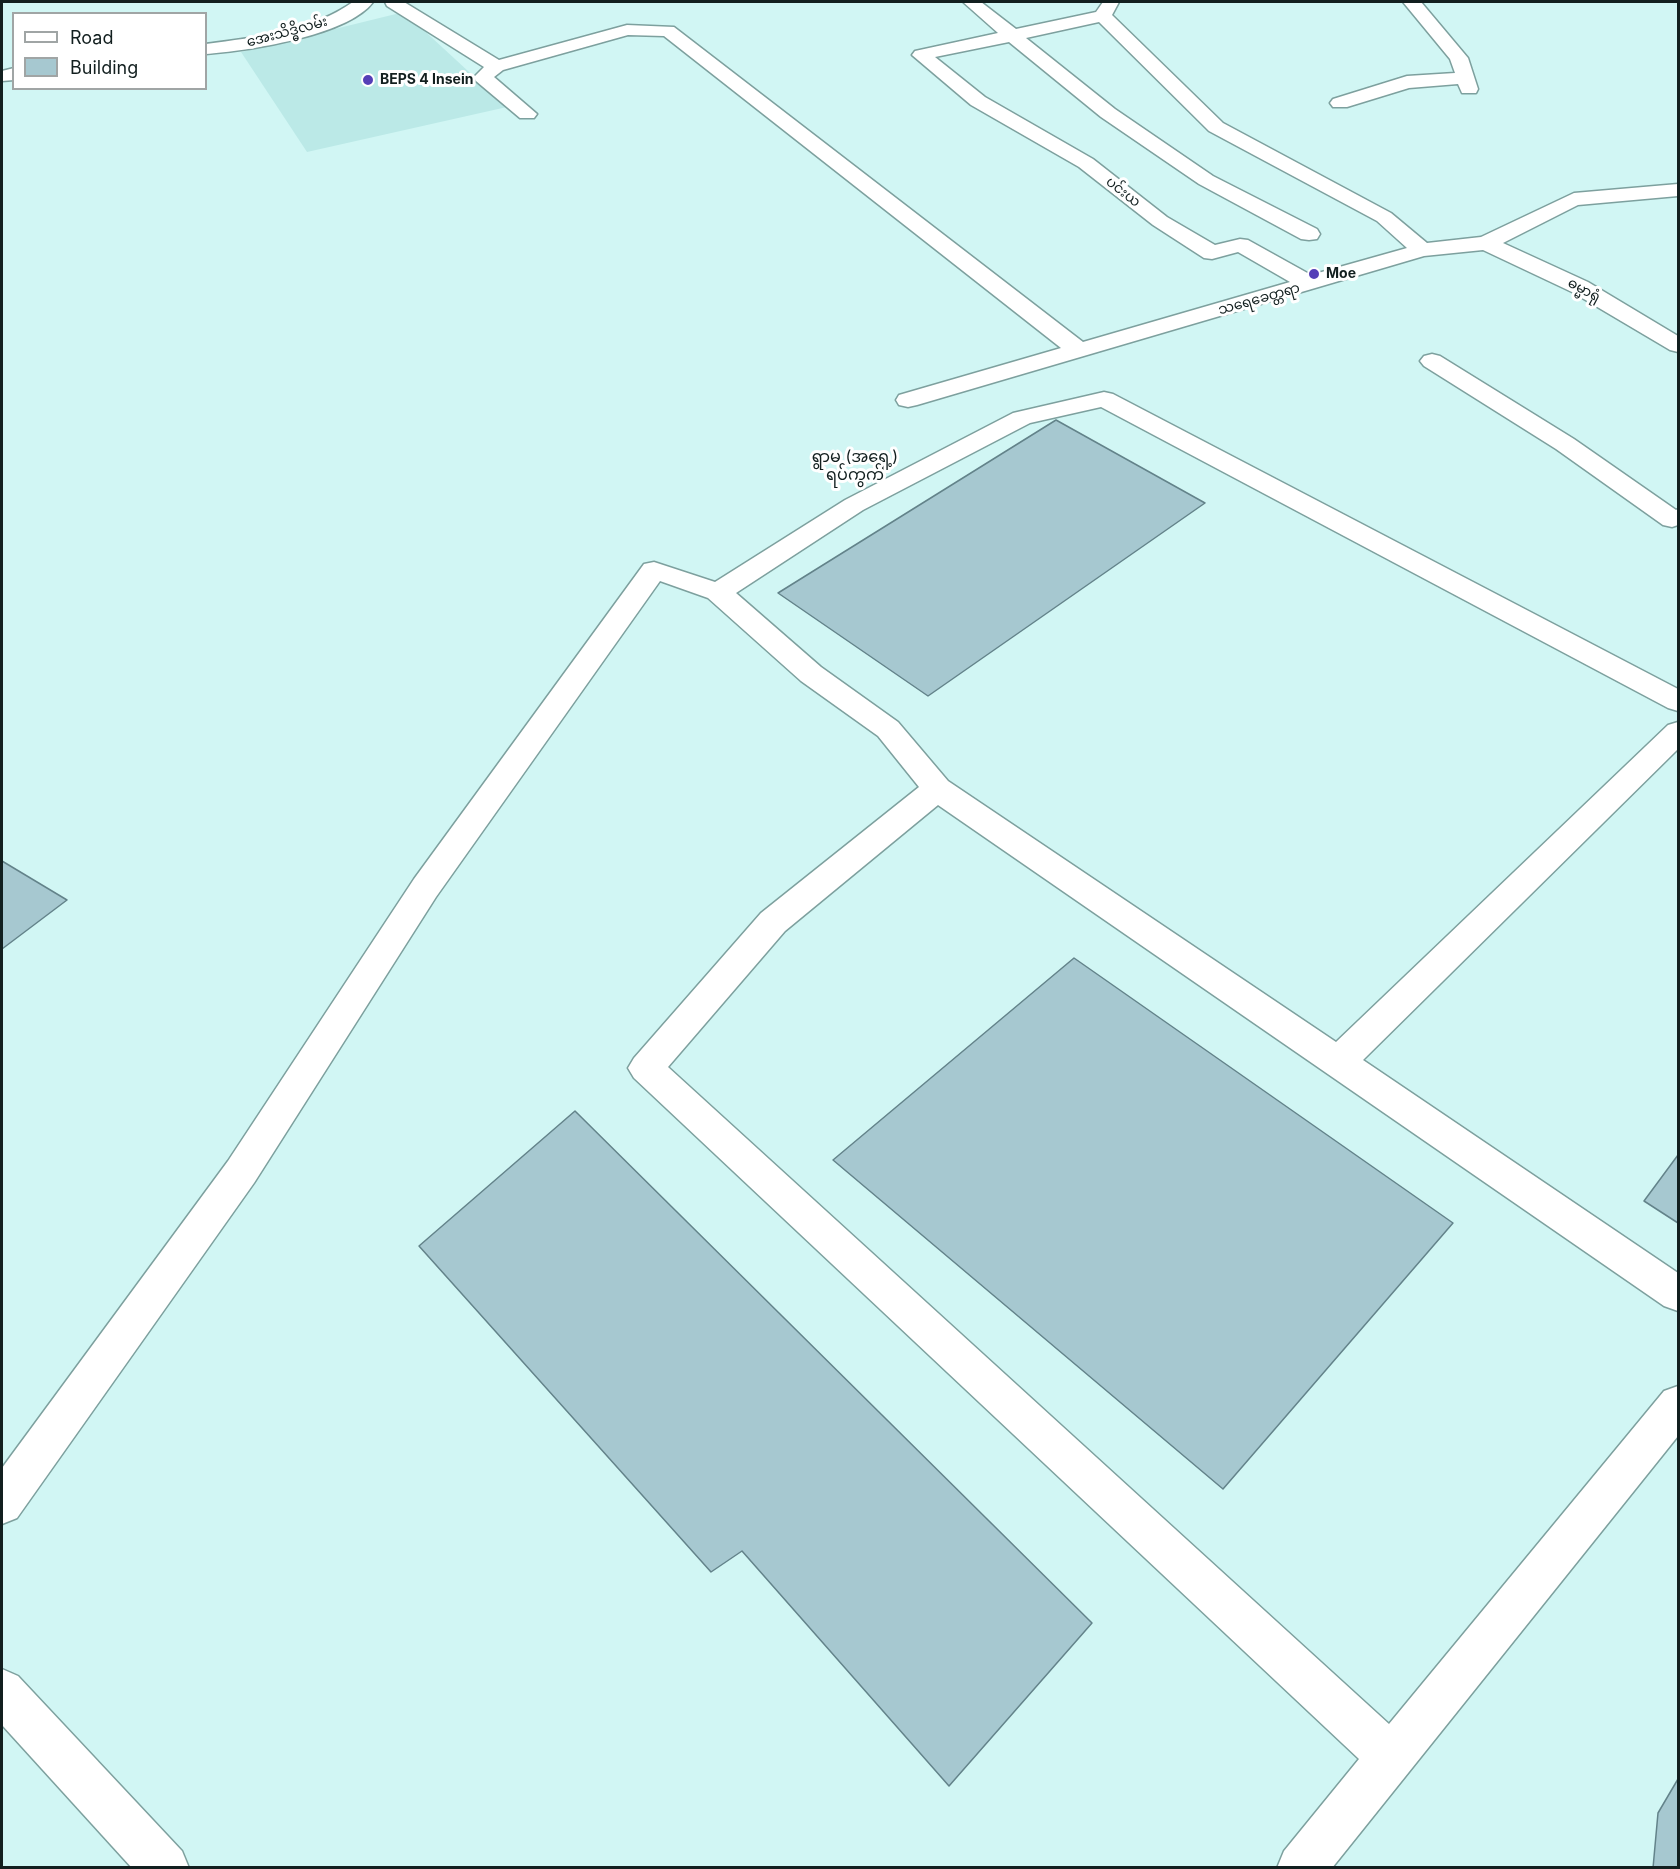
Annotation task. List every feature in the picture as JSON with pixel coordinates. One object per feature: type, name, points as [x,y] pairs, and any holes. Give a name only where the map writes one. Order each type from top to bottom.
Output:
[{"type":"street","name":"အေးသိဒ္ဓိလမ်း","points":[[207,49],[303,31],[348,15],[364,2]]},
{"type":"street","points":[[393,2],[496,66]]},
{"type":"street","points":[[971,2],[1108,113],[1206,180],[1309,234]]},
{"type":"street","points":[[1340,103],[1407,82],[1467,84],[1459,58],[1412,2]]},
{"type":"street","points":[[327,6],[348,15]]},
{"type":"street","points":[[1012,36],[1107,9],[1216,127],[1384,217],[1422,250]]},
{"type":"street","points":[[527,114],[483,77],[496,66],[627,30],[668,31],[1080,351]]},
{"type":"street","name":"ပင်းယ","points":[[1012,36],[921,55],[978,101],[1086,163],[1160,221],[1212,253],[1240,245],[1310,284]]},
{"type":"street","name":"သရေခေတ္တရာ","points":[[908,400],[1422,250],[1486,243],[1574,199],[1678,190]]},
{"type":"street","name":"ဓမ္မာရုံ","points":[[1486,243],[1580,287],[1678,345]]},
{"type":"street","points":[[1432,361],[1565,444],[1672,519],[1678,517]]},
{"type":"street","points":[[718,592],[855,506],[1022,418],[1104,399],[1678,701]]},
{"type":"street","points":[[2,1503],[241,1172],[425,888],[654,570],[718,592],[811,674],[888,729],[937,789],[1678,1294]]},
{"type":"street","points":[[1338,1062],[1678,732]]},
{"type":"street","points":[[937,789],[773,922],[646,1068],[1391,1757]]},
{"type":"street","points":[[1301,1868],[1678,1405]]},
{"type":"street","points":[[2,1692],[165,1868]]},
{"type":"shaded area","name":"BEPS 4 Insein","points":[[404,12],[507,107],[307,152],[241,52]]},
{"type":"building","points":[[1056,420],[1205,503],[928,696],[778,593]]},
{"type":"building","points":[[2,861],[67,900],[2,949]]},
{"type":"building","points":[[1074,958],[1453,1223],[1223,1489],[833,1160]]},
{"type":"building","points":[[575,1111],[1092,1623],[949,1786],[742,1551],[711,1572],[419,1246]]},
{"type":"building","points":[[1678,1155],[1678,1223],[1644,1201]]},
{"type":"building","points":[[1678,1779],[1678,1868],[1653,1868],[1658,1813]]},
{"type":"place","name":"BEPS 4 Insein","points":[[368,80]]},
{"type":"place","name":"Moe","points":[[1314,274]]},
{"type":"district","name":"ရွာမ (အရှေ့) ရပ်ကွက်","points":[[855,466]]}]
